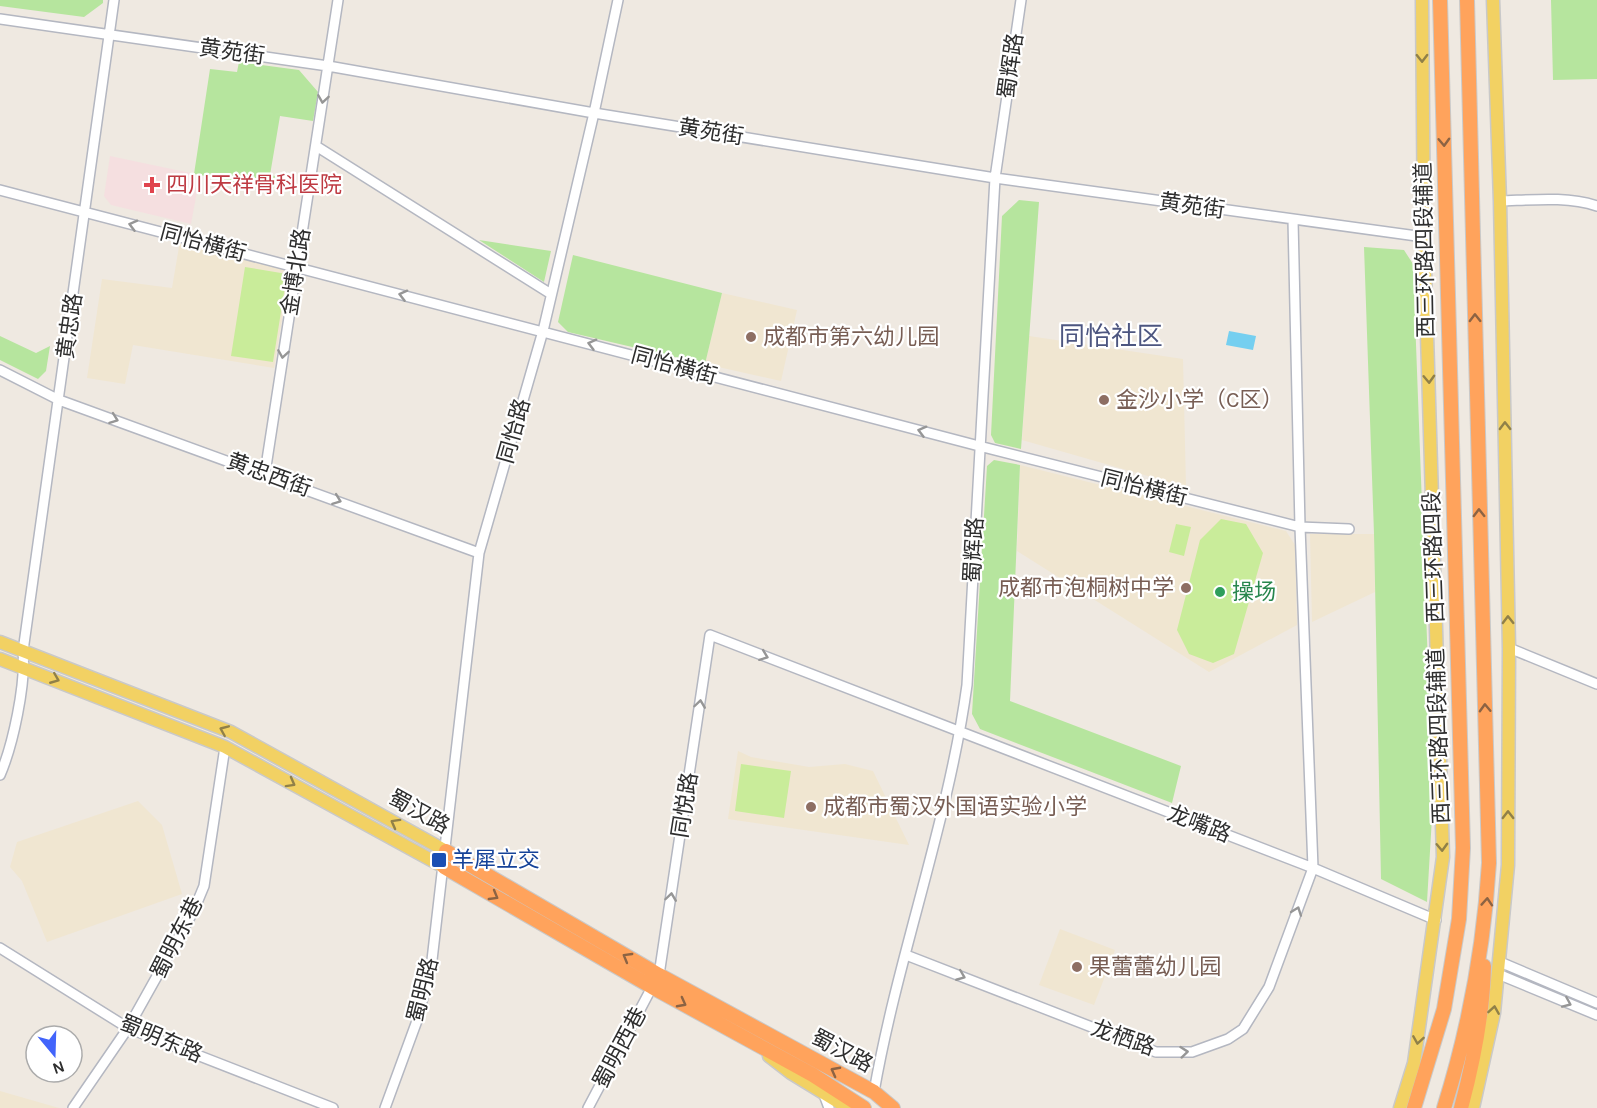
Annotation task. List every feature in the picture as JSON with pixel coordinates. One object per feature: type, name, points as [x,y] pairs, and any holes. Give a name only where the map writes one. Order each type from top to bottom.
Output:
[{"type":"highway","name":"西三环路四段","points":[[1415,1105],[1444,1008],[1459,920],[1463,848],[1440,0]]},
{"type":"highway","name":"西三环路四段","points":[[1445,1106],[1461,1053],[1485,924],[1489,863],[1467,0]]},
{"type":"highway","points":[[1468,50],[1476,0]]},
{"type":"highway","name":"蜀汉路","points":[[446,851],[744,1037],[813,1075],[864,1108]]},
{"type":"highway","name":"蜀汉路","points":[[444,867],[655,981],[887,1102]]},
{"type":"highway","points":[[1461,1108],[1476,1050],[1484,1001],[1485,924]]},
{"type":"main road","name":"西三环路四段辅道","points":[[1400,1108],[1414,1063],[1436,920],[1443,857],[1424,237],[1422,0]]},
{"type":"main road","points":[[1473,1108],[1494,1013],[1508,865],[1509,648],[1500,201],[1493,0]]},
{"type":"main road","name":"蜀汉路","points":[[0,642],[231,732],[446,851]]},
{"type":"main road","name":"蜀汉路","points":[[0,659],[225,747],[444,867]]},
{"type":"main road","points":[[744,1037],[791,1073],[848,1108]]},
{"type":"street","name":"黄忠路","points":[[0,775],[7,758],[24,667],[23,651],[87,213],[114,0]]},
{"type":"street","name":"金博北路","points":[[265,473],[338,0]]},
{"type":"street","name":"同怡路","points":[[444,867],[479,553],[543,331],[618,0]]},
{"type":"street","name":"蜀辉路","points":[[887,1102],[906,955],[961,731],[968,685],[995,178],[1021,0]]},
{"type":"street","name":"黄苑街","points":[[0,19],[328,66],[594,113],[995,178],[1424,237]]},
{"type":"street","points":[[316,146],[551,294]]},
{"type":"street","name":"同怡横街","points":[[0,190],[979,446],[1300,527],[1349,529]]},
{"type":"street","points":[[1500,201],[1585,202],[1597,206]]},
{"type":"street","points":[[1293,220],[1300,527],[1313,868]]},
{"type":"street","name":"黄忠西街","points":[[0,370],[59,400],[265,473],[479,553]]},
{"type":"street","name":"龙嘴路","points":[[710,635],[1313,868],[1436,920]]},
{"type":"street","name":"同悦路","points":[[655,981],[710,635]]},
{"type":"street","points":[[1509,648],[1597,684]]},
{"type":"street","name":"蜀明东巷","points":[[73,1108],[128,1028],[178,942],[204,886],[225,747]]},
{"type":"street","name":"蜀明路","points":[[385,1108],[418,1018],[432,960],[444,867]]},
{"type":"street","name":"龙栖路","points":[[906,955],[1149,1050],[1173,1053],[1192,1052],[1228,1039],[1252,1018],[1269,987],[1313,868]]},
{"type":"street","name":"蜀明东路","points":[[0,948],[128,1028],[333,1108]]},
{"type":"street","points":[[1499,968],[1597,1003]]},
{"type":"street","points":[[1499,968],[1597,1016]]},
{"type":"street","name":"蜀明西巷","points":[[588,1108],[655,981]]},
{"type":"street","points":[[823,1092],[829,1108]]},
{"type":"shaded area","name":"四川天祥骨科医院","points":[[110,156],[200,175],[191,224],[111,205],[104,196]]},
{"type":"shaded area","points":[[180,241],[283,269],[289,276],[274,368],[133,345],[125,384],[87,378],[102,279],[172,288]]},
{"type":"shaded area","name":"成都市第六幼儿园","points":[[722,293],[797,310],[781,381],[705,364]]},
{"type":"shaded area","name":"金沙小学（C区）","points":[[1029,336],[1183,359],[1186,487],[1022,440]]},
{"type":"shaded area","name":"成都市泡桐树中学","points":[[1020,465],[1286,531],[1295,545],[1297,625],[1209,672],[1017,551]]},
{"type":"shaded area","points":[[1310,534],[1374,534],[1375,592],[1312,622]]},
{"type":"shaded area","name":"成都市蜀汉外国语实验小学","points":[[738,751],[751,757],[809,767],[845,764],[873,771],[909,845],[728,819]]},
{"type":"shaded area","points":[[138,801],[162,825],[182,894],[47,942],[22,881],[10,867],[17,842]]},
{"type":"shaded area","name":"果蕾蕾幼儿园","points":[[1060,929],[1115,950],[1094,1005],[1039,985]]},
{"type":"shaded area","points":[[0,1091],[59,1108],[0,1108]]},
{"type":"green space","points":[[0,0],[103,0],[103,3],[84,17],[0,6]]},
{"type":"green space","points":[[1551,0],[1597,0],[1597,79],[1553,80]]},
{"type":"green space","points":[[239,62],[299,70],[318,92],[313,121],[280,116],[270,175],[275,176],[273,189],[194,174],[210,69],[237,72]]},
{"type":"green space","points":[[1019,200],[1039,202],[1021,449],[995,443],[991,435],[1002,216]]},
{"type":"green space","points":[[479,240],[551,251],[544,282]]},
{"type":"green space","points":[[1364,247],[1404,250],[1413,264],[1433,800],[1427,902],[1381,879],[1374,534]]},
{"type":"green space","points":[[573,255],[722,293],[705,364],[568,332],[558,322]]},
{"type":"green space","points":[[245,267],[287,274],[273,362],[231,356]]},
{"type":"green space","points":[[0,336],[36,353],[50,346],[46,371],[38,379],[0,360]]},
{"type":"green space","points":[[994,460],[1020,465],[1010,701],[1181,766],[1172,803],[980,729],[972,714],[987,466]]},
{"type":"green space","name":"操场","points":[[1221,519],[1246,524],[1263,553],[1234,654],[1213,663],[1189,654],[1177,630],[1200,540]]},
{"type":"green space","points":[[1176,524],[1191,527],[1184,556],[1169,552]]},
{"type":"green space","points":[[741,764],[791,771],[784,818],[735,811]]},
{"type":"water","points":[[1229,331],[1256,336],[1253,350],[1226,345]]},
{"type":"waterway","points":[[1523,979],[1597,1010]]},
{"type":"place","name":"四川天祥骨科医院","points":[[152,185]]},
{"type":"place","name":"成都市第六幼儿园","points":[[751,337]]},
{"type":"place","name":"金沙小学（C区）","points":[[1104,400]]},
{"type":"place","name":"成都市泡桐树中学","points":[[1186,588]]},
{"type":"place","name":"操场","points":[[1220,592]]},
{"type":"place","name":"成都市蜀汉外国语实验小学","points":[[811,807]]},
{"type":"place","name":"羊犀立交","points":[[439,860]]},
{"type":"place","name":"果蕾蕾幼儿园","points":[[1077,967]]},
{"type":"district","name":"同怡社区","points":[[1111,336]]}]
